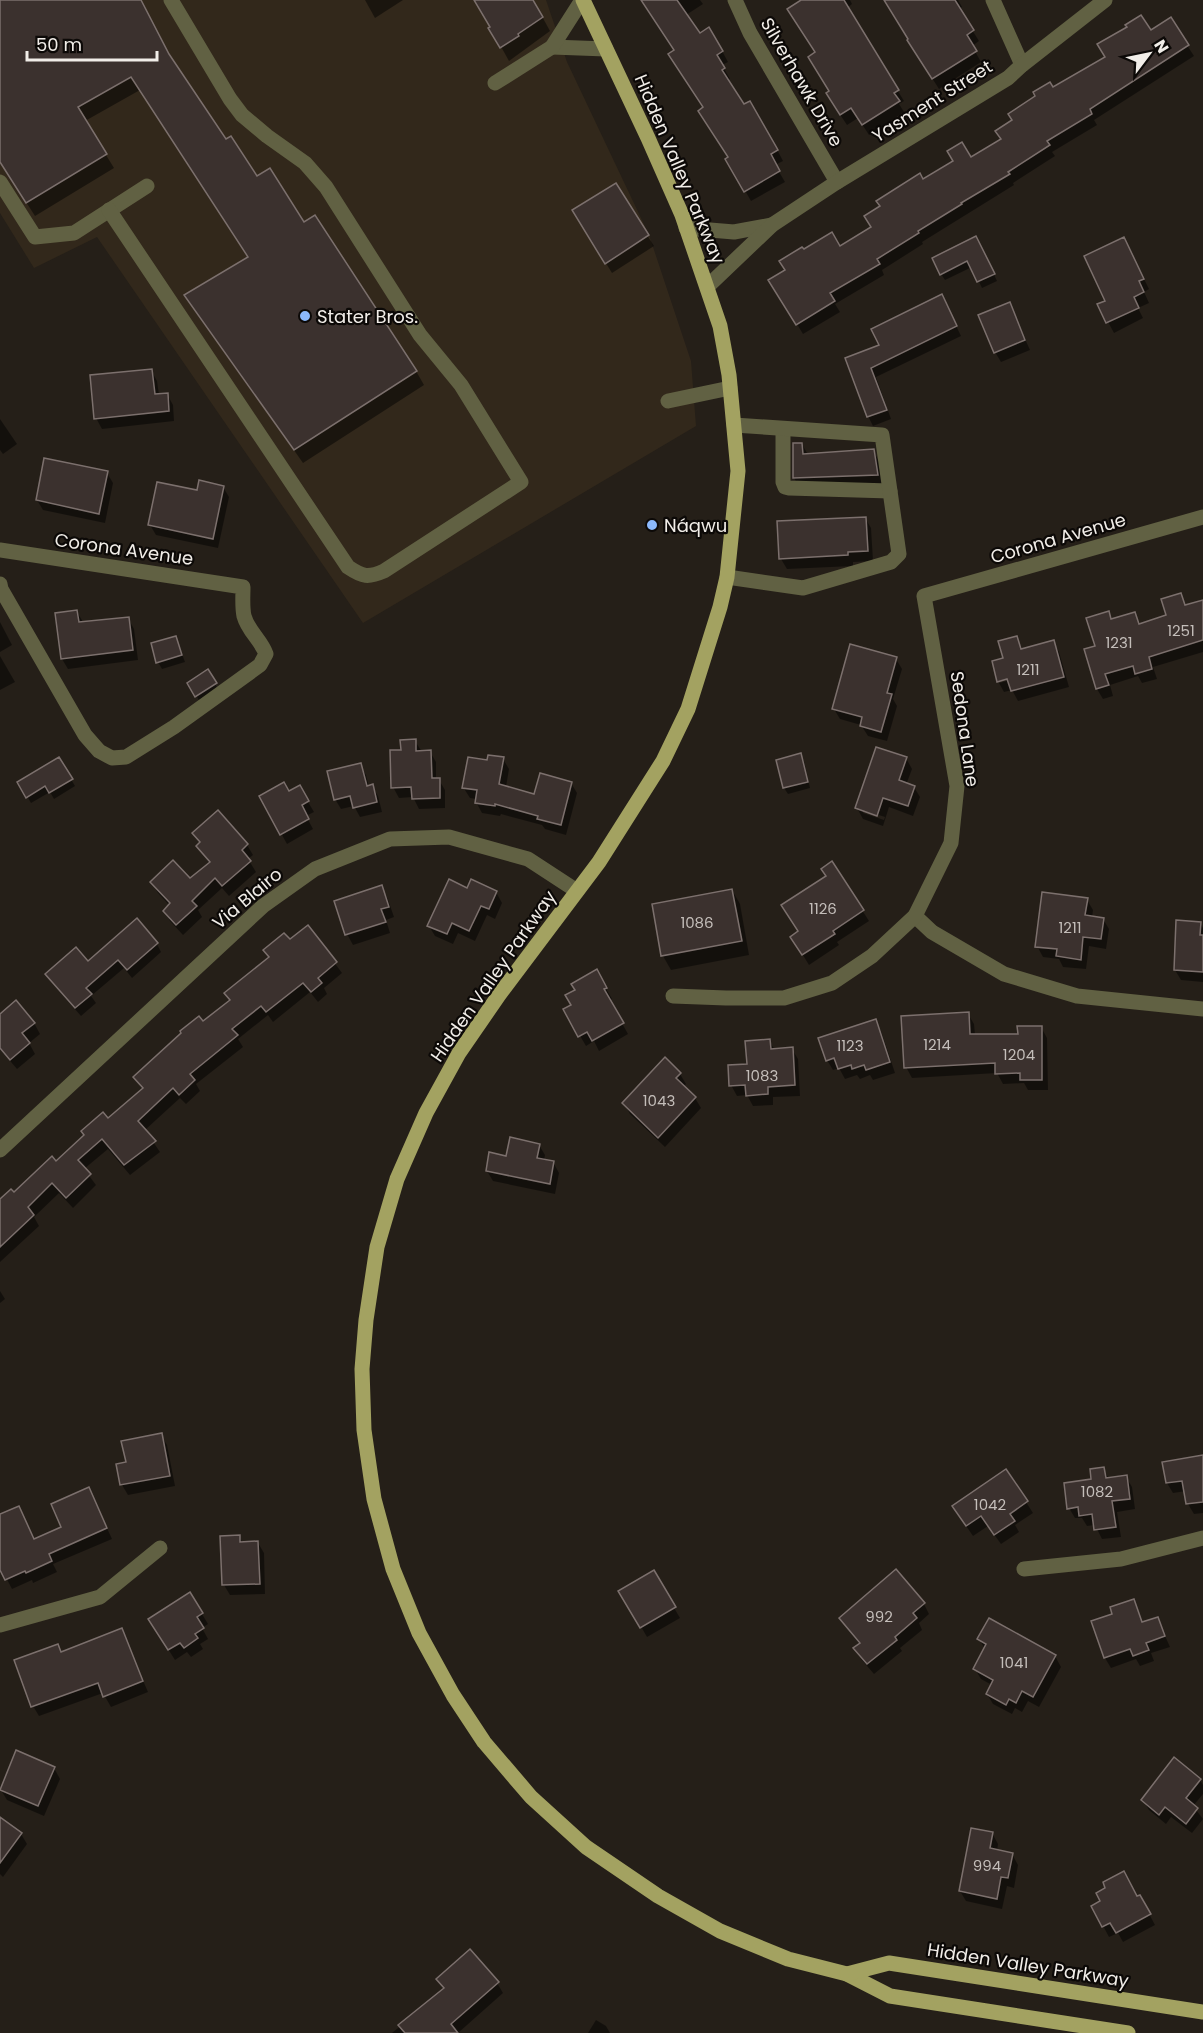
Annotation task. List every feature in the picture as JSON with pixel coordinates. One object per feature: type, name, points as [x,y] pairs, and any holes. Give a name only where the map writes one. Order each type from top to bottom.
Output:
[{"type":"main road","name":"Hidden Valley Parkway","points":[[582,0],[648,138],[686,228],[720,326],[730,388],[738,471],[727,577],[688,709],[663,760],[599,862],[499,995],[459,1053],[426,1113],[397,1179],[377,1247],[366,1320],[362,1370],[364,1430],[374,1499],[393,1569],[419,1633],[453,1695],[484,1742],[531,1797],[586,1847],[658,1896],[720,1931],[788,1959],[847,1974],[890,1996],[1128,2033]]},
{"type":"main road","name":"Hidden Valley Parkway","points":[[847,1974],[889,1963],[1203,2012]]},
{"type":"street","points":[[110,210],[348,567],[370,577],[384,572],[521,483],[461,385],[420,334],[326,187],[305,164],[242,115],[230,99],[171,0]]},
{"type":"street","points":[[495,83],[552,47],[582,0]]},
{"type":"street","name":"Silverhawk Drive","points":[[735,0],[750,33],[837,182]]},
{"type":"street","points":[[993,0],[1022,64]]},
{"type":"street","name":"Yasment Street","points":[[708,286],[772,225],[837,182],[1008,78],[1022,64],[1106,0]]},
{"type":"street","points":[[552,47],[606,49]]},
{"type":"street","points":[[0,182],[35,237],[74,233],[147,186]]},
{"type":"street","name":"Yasment Street","points":[[686,228],[734,232],[772,225]]},
{"type":"street","points":[[668,401],[730,388]]},
{"type":"street","points":[[727,577],[803,588],[891,562],[899,554],[882,435],[734,425]]},
{"type":"street","points":[[783,429],[783,482],[785,487],[890,491]]},
{"type":"street","name":"Corona Avenue","points":[[924,596],[1203,517]]},
{"type":"street","name":"Corona Avenue","points":[[0,550],[243,587],[244,616],[266,654],[260,665],[174,727],[126,757],[112,758],[99,752],[85,735],[0,584]]},
{"type":"street","name":"Sedona Lane","points":[[673,996],[784,998],[832,983],[872,956],[915,916],[951,843],[957,786],[924,596]]},
{"type":"street","name":"Via Blairo","points":[[0,1150],[263,906],[315,869],[390,840],[449,837],[528,859],[577,891]]},
{"type":"street","points":[[915,916],[932,932],[1004,974],[1077,996],[1203,1009]]},
{"type":"street","points":[[1024,1569],[1121,1559],[1203,1538]]},
{"type":"street","points":[[0,1625],[100,1597],[160,1548]]},
{"type":"shaded area","points":[[0,0],[546,0],[567,62],[649,235],[691,361],[696,426],[363,623],[97,237],[34,268],[0,213]]},
{"type":"building","points":[[0,0],[141,0],[169,54],[226,139],[231,136],[257,176],[270,168],[304,222],[315,215],[417,371],[294,450],[184,295],[248,257],[131,77],[78,107],[107,154],[26,203],[0,162]]},
{"type":"building","points":[[474,0],[533,0],[543,17],[500,48]]},
{"type":"building","points":[[641,0],[677,0],[700,33],[709,27],[723,51],[717,55],[725,68],[722,70],[744,104],[750,101],[778,150],[771,154],[780,171],[744,192],[725,159],[728,157],[698,111],[703,107],[668,54],[674,50]]},
{"type":"building","points":[[801,0],[844,0],[899,90],[894,93],[900,101],[862,125],[851,108],[840,115],[826,93],[829,91],[808,57],[815,52],[787,9]]},
{"type":"building","points":[[884,0],[955,0],[974,30],[967,35],[977,51],[932,79]]},
{"type":"building","points":[[1141,15],[1151,30],[1171,17],[1189,45],[1090,109],[1092,114],[1047,141],[1050,145],[1008,172],[1010,174],[961,203],[877,259],[880,264],[830,293],[835,301],[796,325],[768,280],[785,270],[779,261],[832,232],[840,246],[871,227],[864,216],[880,206],[876,201],[920,173],[923,179],[953,161],[947,151],[962,142],[971,157],[1001,139],[995,131],[1012,120],[1008,114],[1035,96],[1033,92],[1050,82],[1053,87],[1105,57],[1097,44],[1127,27],[1125,25]]},
{"type":"building","points":[[616,183],[649,235],[605,264],[572,210]]},
{"type":"building","points":[[976,236],[995,274],[977,282],[967,261],[940,275],[932,258]]},
{"type":"building","points":[[1124,237],[1144,279],[1139,281],[1144,292],[1134,297],[1139,308],[1106,323],[1097,304],[1105,301],[1084,256]]},
{"type":"building","points":[[942,294],[957,326],[871,368],[887,410],[867,417],[845,358],[879,345],[871,329]]},
{"type":"building","points":[[1010,302],[1025,340],[994,353],[978,315]]},
{"type":"building","points":[[152,369],[155,394],[168,393],[169,411],[94,419],[90,375]]},
{"type":"building","points":[[793,443],[802,443],[803,454],[874,449],[878,475],[793,478]]},
{"type":"building","points":[[44,458],[108,471],[99,514],[36,500]]},
{"type":"building","points":[[199,480],[224,486],[213,539],[148,525],[157,482],[197,490]]},
{"type":"building","points":[[866,517],[868,551],[848,552],[848,555],[779,559],[777,521]]},
{"type":"building","points":[[1181,593],[1185,605],[1203,600],[1203,640],[1149,657],[1152,669],[1135,674],[1133,666],[1105,674],[1109,685],[1096,689],[1084,649],[1095,646],[1086,618],[1109,611],[1111,619],[1135,612],[1139,624],[1166,615],[1161,599]]},
{"type":"building","points":[[77,610],[79,622],[129,617],[133,650],[61,659],[55,613]]},
{"type":"building","points":[[176,636],[182,655],[156,663],[151,643]]},
{"type":"building","points":[[1017,636],[1021,649],[1054,640],[1064,677],[1011,691],[1007,679],[997,682],[992,661],[1003,658],[998,641]]},
{"type":"building","points":[[850,644],[897,657],[887,693],[892,694],[881,732],[860,726],[862,717],[832,709]]},
{"type":"building","points":[[208,669],[217,683],[195,697],[187,683]]},
{"type":"building","points":[[416,739],[416,751],[431,750],[432,778],[440,778],[440,798],[412,799],[411,787],[391,788],[390,750],[401,750],[400,740]]},
{"type":"building","points":[[876,747],[907,757],[899,780],[915,786],[908,806],[883,798],[877,816],[855,808]]},
{"type":"building","points":[[801,753],[808,782],[783,788],[776,760]]},
{"type":"building","points":[[488,755],[504,757],[499,784],[534,794],[540,773],[572,782],[561,825],[495,804],[495,806],[475,803],[477,790],[462,788],[468,757],[487,760]]},
{"type":"building","points":[[59,757],[73,779],[49,793],[45,786],[26,798],[17,782]]},
{"type":"building","points":[[361,763],[367,786],[373,784],[377,802],[353,808],[350,796],[334,800],[327,771]]},
{"type":"building","points":[[284,782],[289,791],[300,785],[309,801],[302,805],[309,819],[280,835],[259,796]]},
{"type":"building","points":[[218,810],[248,844],[242,850],[251,861],[222,886],[215,878],[192,901],[197,906],[176,925],[163,911],[170,903],[150,882],[173,860],[190,878],[210,862],[196,846],[200,842],[192,833]]},
{"type":"building","points":[[832,861],[864,910],[833,931],[835,934],[802,955],[790,937],[798,931],[781,905],[826,876],[821,869]]},
{"type":"building","points":[[449,879],[467,888],[471,879],[497,891],[489,909],[481,906],[469,931],[452,923],[447,934],[427,926]]},
{"type":"building","points":[[382,885],[389,907],[381,909],[386,922],[345,935],[334,901]]},
{"type":"building","points":[[732,889],[742,941],[661,956],[652,904]]},
{"type":"building","points":[[1042,892],[1088,898],[1085,915],[1104,918],[1101,939],[1083,937],[1081,960],[1056,956],[1057,949],[1035,947]]},
{"type":"building","points":[[137,918],[158,943],[127,970],[118,960],[86,988],[92,994],[75,1008],[45,974],[76,947],[88,961]]},
{"type":"building","points":[[1176,920],[1201,922],[1203,972],[1174,970]]},
{"type":"building","points":[[308,925],[337,962],[318,978],[322,983],[311,992],[303,983],[266,1012],[261,1006],[232,1029],[238,1035],[190,1074],[195,1080],[179,1095],[173,1088],[138,1121],[156,1141],[124,1165],[102,1139],[78,1160],[91,1174],[66,1198],[52,1183],[28,1207],[34,1215],[0,1247],[0,1199],[11,1189],[14,1192],[52,1156],[56,1161],[84,1135],[81,1131],[103,1112],[108,1118],[143,1088],[133,1077],[181,1033],[180,1031],[199,1016],[203,1021],[230,1000],[224,993],[269,957],[263,950],[284,933],[290,939]]},
{"type":"building","points":[[597,969],[607,988],[604,989],[624,1023],[592,1041],[587,1032],[578,1037],[563,1009],[571,1005],[565,995],[575,990],[571,984]]},
{"type":"building","points":[[16,1000],[35,1023],[22,1033],[30,1043],[10,1060],[0,1048],[0,1014]]},
{"type":"building","points":[[969,1012],[970,1034],[1018,1034],[1017,1026],[1042,1026],[1042,1080],[1020,1080],[1020,1073],[995,1074],[995,1063],[904,1068],[901,1016]]},
{"type":"building","points":[[876,1019],[890,1062],[866,1070],[864,1065],[852,1069],[851,1065],[838,1069],[834,1058],[826,1061],[818,1038]]},
{"type":"building","points":[[770,1039],[771,1049],[793,1047],[795,1085],[768,1087],[768,1094],[746,1096],[745,1085],[729,1086],[728,1065],[747,1064],[745,1041]]},
{"type":"building","points":[[665,1057],[681,1073],[676,1078],[696,1097],[658,1138],[622,1103]]},
{"type":"building","points":[[510,1137],[540,1144],[537,1158],[554,1161],[550,1184],[486,1171],[489,1152],[506,1156]]},
{"type":"building","points":[[162,1433],[170,1476],[120,1485],[116,1464],[126,1462],[121,1441]]},
{"type":"building","points":[[1203,1455],[1203,1502],[1186,1504],[1182,1481],[1166,1483],[1162,1462]]},
{"type":"building","points":[[1104,1467],[1106,1478],[1127,1475],[1130,1499],[1112,1501],[1116,1527],[1094,1530],[1092,1514],[1079,1516],[1078,1507],[1067,1509],[1064,1483],[1091,1479],[1090,1469]]},
{"type":"building","points":[[1006,1469],[1028,1501],[1010,1514],[1015,1521],[994,1535],[981,1516],[966,1526],[952,1506]]},
{"type":"building","points":[[89,1487],[107,1528],[49,1554],[52,1561],[5,1580],[0,1570],[0,1514],[19,1506],[34,1539],[61,1527],[51,1504]]},
{"type":"building","points":[[240,1535],[240,1542],[258,1541],[260,1584],[222,1585],[220,1536]]},
{"type":"building","points":[[896,1569],[925,1603],[913,1613],[917,1618],[895,1637],[897,1640],[867,1664],[853,1648],[860,1643],[839,1618]]},
{"type":"building","points":[[654,1570],[676,1607],[640,1628],[618,1591]]},
{"type":"building","points":[[190,1592],[203,1613],[197,1617],[204,1628],[195,1634],[198,1638],[184,1648],[180,1643],[168,1650],[148,1619]]},
{"type":"building","points":[[1134,1599],[1142,1622],[1158,1617],[1165,1636],[1146,1643],[1149,1650],[1133,1656],[1130,1649],[1104,1658],[1091,1621],[1112,1614],[1110,1607]]},
{"type":"building","points":[[989,1618],[1056,1655],[1033,1697],[1022,1691],[1016,1703],[1009,1699],[1006,1705],[986,1694],[993,1680],[973,1669],[986,1644],[977,1639]]},
{"type":"building","points":[[122,1628],[143,1681],[103,1697],[98,1683],[31,1707],[14,1660],[58,1644],[61,1652]]},
{"type":"building","points":[[16,1750],[55,1767],[38,1806],[0,1790]]},
{"type":"building","points":[[1174,1757],[1201,1779],[1186,1798],[1198,1808],[1186,1824],[1165,1807],[1159,1815],[1141,1800]]},
{"type":"building","points":[[0,1817],[22,1833],[0,1863]]},
{"type":"building","points":[[971,1828],[993,1832],[990,1848],[1013,1853],[1008,1878],[1001,1877],[997,1899],[959,1891]]},
{"type":"building","points":[[1124,1871],[1137,1896],[1140,1895],[1151,1914],[1116,1933],[1110,1923],[1102,1927],[1091,1906],[1100,1901],[1096,1893],[1105,1888],[1103,1882]]},
{"type":"building","points":[[470,1949],[499,1982],[451,2024],[458,2033],[405,2033],[398,2025],[444,1988],[436,1979]]},
{"type":"place","name":"Stater Bros.","points":[[305,316]]},
{"type":"place","name":"Náqwu","points":[[652,525]]}]
